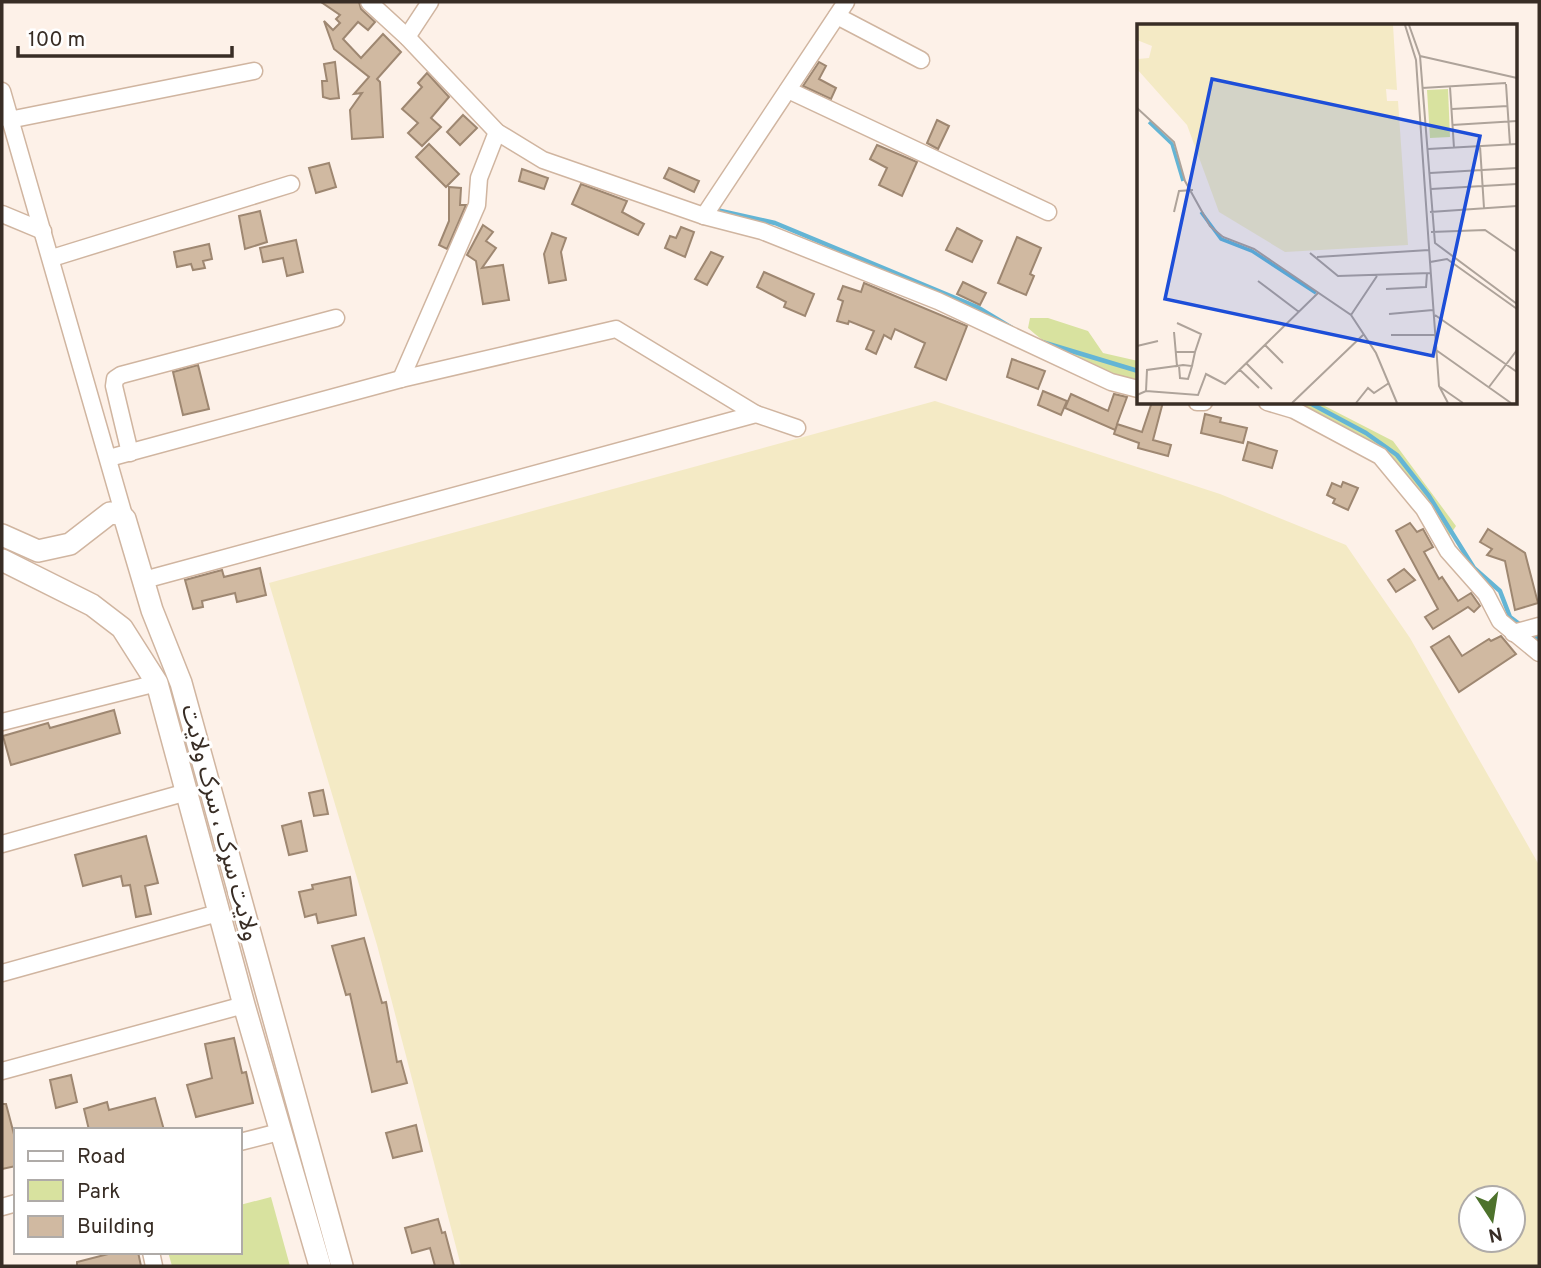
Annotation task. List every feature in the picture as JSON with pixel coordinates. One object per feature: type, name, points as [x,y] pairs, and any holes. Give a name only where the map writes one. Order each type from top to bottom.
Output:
[{"type":"main road","points":[[2,535],[37,551],[70,544],[110,513],[120,513],[125,519]]},
{"type":"main road","name":"ولایت سړک ، سرک ولایت","points":[[125,519],[181,683],[342,1266]]},
{"type":"main road","points":[[29,572],[37,551]]},
{"type":"main road","name":"ولایت سړک ، سرک ولایت","points":[[2,560],[92,605],[122,628],[157,683],[218,914],[283,1130],[320,1266]]},
{"type":"street","points":[[369,2],[407,37],[496,132],[543,160],[705,216],[762,231],[926,296],[1111,382],[1137,388]]},
{"type":"street","points":[[407,37],[430,2]]},
{"type":"street","points":[[705,216],[846,2]]},
{"type":"street","points":[[837,16],[921,60]]},
{"type":"street","points":[[9,120],[254,71]]},
{"type":"street","points":[[788,90],[1048,212]]},
{"type":"street","points":[[2,92],[110,458],[125,519]]},
{"type":"street","points":[[401,379],[477,205],[479,178],[496,132]]},
{"type":"street","points":[[51,258],[291,184]]},
{"type":"street","points":[[2,214],[43,231]]},
{"type":"street","points":[[130,453],[114,386],[115,379],[337,318]]},
{"type":"street","points":[[110,458],[401,379],[616,329],[756,414],[797,428]]},
{"type":"street","points":[[1274,404],[1294,410],[1380,456],[1424,509],[1448,551],[1486,594],[1500,621],[1539,653]]},
{"type":"street","points":[[144,580],[756,414]]},
{"type":"street","points":[[1513,633],[1539,626]]},
{"type":"street","points":[[2,722],[157,683]]},
{"type":"street","points":[[2,844],[187,792]]},
{"type":"street","points":[[2,973],[218,914]]},
{"type":"street","points":[[2,1071],[244,1005]]},
{"type":"street","points":[[242,1141],[283,1130]]},
{"type":"green space","points":[[1030,318],[1048,318],[1088,331],[1103,353],[1137,361],[1137,381],[1066,356],[1028,328]]},
{"type":"green space","points":[[1301,404],[1321,404],[1393,441],[1456,526],[1448,538],[1432,506],[1387,455]]},
{"type":"green space","points":[[271,1197],[290,1266],[172,1266],[169,1254],[242,1254],[242,1204]]},
{"type":"sand","points":[[935,401],[1220,494],[1346,545],[1410,638],[1539,865],[1539,1266],[461,1266],[377,945],[269,583]]},
{"type":"building","points":[[321,2],[359,2],[361,9],[375,22],[368,30],[358,22],[343,39],[361,58],[383,34],[401,52],[377,79],[380,82],[383,137],[352,139],[350,110],[362,93],[354,94],[369,77],[334,49],[324,21],[333,30],[340,23],[336,19],[340,15]]},
{"type":"building","points":[[335,62],[339,98],[330,99],[323,97],[322,81],[327,81],[324,64]]},
{"type":"building","points":[[819,62],[826,66],[819,79],[836,88],[831,99],[803,86]]},
{"type":"building","points":[[427,73],[449,97],[431,118],[441,127],[422,146],[408,133],[418,123],[402,109],[422,87],[418,83]]},
{"type":"building","points":[[463,115],[477,128],[460,145],[447,132]]},
{"type":"building","points":[[937,120],[949,126],[938,149],[927,143]]},
{"type":"building","points":[[429,144],[459,174],[446,187],[416,157]]},
{"type":"building","points":[[877,145],[917,162],[902,196],[879,185],[887,168],[870,159]]},
{"type":"building","points":[[329,163],[336,187],[316,193],[309,168]]},
{"type":"building","points":[[669,168],[699,181],[694,192],[664,178]]},
{"type":"building","points":[[522,169],[548,178],[544,189],[519,181]]},
{"type":"building","points":[[581,184],[627,201],[622,212],[644,224],[638,235],[572,204]]},
{"type":"building","points":[[449,187],[461,188],[460,205],[466,205],[447,249],[439,245],[449,221]]},
{"type":"building","points":[[260,211],[267,242],[245,249],[239,216]]},
{"type":"building","points":[[483,225],[493,232],[486,241],[496,248],[482,268],[503,265],[509,300],[483,304],[476,261],[467,255]]},
{"type":"building","points":[[681,227],[694,232],[685,257],[665,248],[670,236],[676,238]]},
{"type":"building","points":[[957,228],[982,241],[972,262],[946,250]]},
{"type":"building","points":[[552,233],[566,238],[561,252],[566,280],[549,283],[544,254]]},
{"type":"building","points":[[1017,237],[1041,248],[1030,274],[1034,276],[1026,295],[998,283]]},
{"type":"building","points":[[296,240],[303,272],[287,276],[283,258],[263,262],[260,248]]},
{"type":"building","points":[[209,244],[212,259],[203,261],[205,268],[193,270],[191,264],[177,267],[174,252]]},
{"type":"building","points":[[711,252],[723,257],[707,285],[695,279]]},
{"type":"building","points":[[764,272],[814,294],[805,316],[784,307],[786,302],[757,287]]},
{"type":"building","points":[[963,282],[986,293],[980,305],[957,294]]},
{"type":"building","points":[[864,283],[967,326],[946,380],[915,367],[925,343],[895,329],[891,339],[884,335],[876,354],[866,349],[874,331],[849,321],[848,324],[837,321],[843,301],[838,299],[843,286],[861,292]]},
{"type":"building","points":[[1012,359],[1045,371],[1038,389],[1007,377]]},
{"type":"building","points":[[198,365],[209,409],[183,415],[173,372]]},
{"type":"building","points":[[1043,391],[1067,401],[1061,415],[1038,405]]},
{"type":"building","points":[[1071,394],[1108,411],[1114,394],[1127,397],[1117,424],[1142,432],[1151,404],[1162,404],[1153,440],[1171,445],[1168,456],[1138,448],[1139,443],[1114,434],[1117,425],[1115,430],[1065,408]]},
{"type":"building","points":[[1205,414],[1221,418],[1220,422],[1247,428],[1243,443],[1201,433]]},
{"type":"building","points":[[1248,442],[1277,451],[1272,468],[1243,460]]},
{"type":"building","points":[[1343,482],[1358,488],[1348,510],[1333,503],[1335,499],[1327,495],[1332,483],[1341,487]]},
{"type":"building","points":[[1410,523],[1417,532],[1423,529],[1433,547],[1424,552],[1439,579],[1442,577],[1458,601],[1471,593],[1480,606],[1474,612],[1468,607],[1433,629],[1425,617],[1438,609],[1396,531]]},
{"type":"building","points":[[1488,529],[1525,553],[1538,603],[1515,610],[1505,561],[1487,555],[1492,549],[1480,542]]},
{"type":"building","points":[[260,568],[266,595],[237,602],[235,593],[202,601],[203,607],[193,609],[185,580],[222,570],[224,577]]},
{"type":"building","points":[[1404,569],[1415,580],[1396,592],[1388,580]]},
{"type":"building","points":[[1449,636],[1462,656],[1489,639],[1491,641],[1501,636],[1516,654],[1459,692],[1431,647]]},
{"type":"building","points":[[114,710],[120,733],[11,765],[3,736],[48,723],[50,728]]},
{"type":"building","points":[[323,790],[328,814],[314,816],[309,793]]},
{"type":"building","points":[[301,821],[307,851],[289,855],[282,826]]},
{"type":"building","points":[[146,836],[158,883],[145,886],[151,914],[136,917],[130,885],[123,886],[121,876],[83,886],[75,855]]},
{"type":"building","points":[[350,877],[356,915],[318,923],[316,914],[305,917],[299,892],[313,889],[312,885]]},
{"type":"building","points":[[364,938],[382,1003],[386,1002],[397,1062],[401,1061],[407,1083],[372,1092],[350,994],[346,995],[332,946]]},
{"type":"building","points":[[234,1038],[242,1073],[246,1072],[253,1103],[196,1117],[187,1085],[212,1078],[205,1044]]},
{"type":"building","points":[[71,1075],[77,1102],[56,1108],[50,1080]]},
{"type":"building","points":[[155,1098],[163,1128],[89,1128],[84,1109],[107,1102],[109,1110]]},
{"type":"building","points":[[2,1104],[6,1104],[14,1134],[14,1166],[2,1169]]},
{"type":"building","points":[[416,1125],[422,1151],[393,1158],[386,1133]]},
{"type":"building","points":[[438,1219],[442,1233],[445,1232],[454,1266],[435,1266],[430,1248],[412,1253],[405,1228]]},
{"type":"building","points":[[108,1254],[138,1254],[141,1266],[77,1266],[77,1262]]},
{"type":"waterway","points":[[712,209],[775,223],[977,307],[1012,328]]},
{"type":"waterway","points":[[1042,342],[1137,371]]},
{"type":"waterway","points":[[1312,404],[1366,433],[1397,455],[1429,496],[1474,568],[1500,591],[1510,617],[1522,626]]},
{"type":"waterway","points":[[1532,633],[1539,639]]}]
